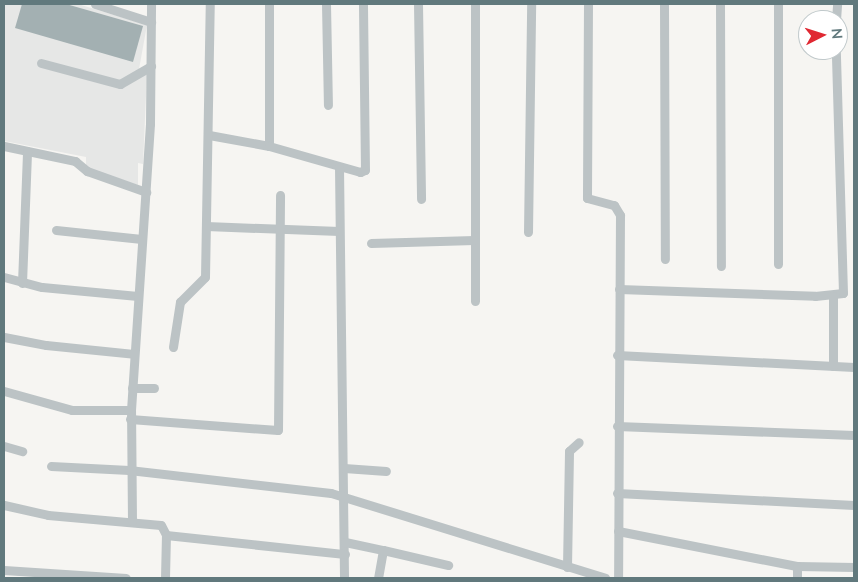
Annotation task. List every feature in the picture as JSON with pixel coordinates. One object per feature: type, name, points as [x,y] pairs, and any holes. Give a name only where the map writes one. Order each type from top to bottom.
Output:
[{"type":"street","points":[[95,4],[151,22]]},
{"type":"street","points":[[132,521],[129,470],[131,414],[146,192],[151,66],[151,4]]},
{"type":"street","points":[[173,347],[180,302],[205,277],[210,135],[210,4]]},
{"type":"street","points":[[269,4],[269,146]]},
{"type":"street","points":[[326,4],[328,106]]},
{"type":"street","points":[[210,135],[269,146],[360,172],[365,166],[363,4]]},
{"type":"street","points":[[418,4],[421,199]]},
{"type":"street","points":[[475,4],[475,301]]},
{"type":"street","points":[[528,232],[531,4]]},
{"type":"street","points":[[588,4],[587,198],[618,209],[618,578]]},
{"type":"street","points":[[664,4],[665,260]]},
{"type":"street","points":[[720,4],[720,266]]},
{"type":"street","points":[[778,4],[778,264]]},
{"type":"street","points":[[619,289],[833,296],[843,294],[836,60]]},
{"type":"street","points":[[41,63],[120,84],[151,66]]},
{"type":"street","points":[[4,146],[74,161],[86,171],[146,192]]},
{"type":"street","points":[[22,283],[27,151]]},
{"type":"street","points":[[339,167],[344,578]]},
{"type":"street","points":[[4,391],[72,410],[131,414],[278,430],[278,230],[280,195]]},
{"type":"street","points":[[206,226],[339,231]]},
{"type":"street","points":[[56,230],[142,239]]},
{"type":"street","points":[[371,243],[474,240]]},
{"type":"street","points":[[4,277],[22,283],[138,296]]},
{"type":"street","points":[[833,296],[833,366]]},
{"type":"street","points":[[4,337],[46,346],[134,354]]},
{"type":"street","points":[[617,355],[854,367]]},
{"type":"street","points":[[132,388],[154,388]]},
{"type":"street","points":[[617,426],[854,435]]},
{"type":"street","points":[[567,567],[569,451],[579,442]]},
{"type":"street","points":[[4,446],[22,451]]},
{"type":"street","points":[[51,466],[129,470],[344,496],[605,578]]},
{"type":"street","points":[[344,468],[386,471]]},
{"type":"street","points":[[618,493],[854,505]]},
{"type":"street","points":[[4,505],[48,515],[161,525],[166,535],[165,578]]},
{"type":"street","points":[[618,531],[797,566],[854,567]]},
{"type":"street","points":[[166,535],[345,554]]},
{"type":"street","points":[[345,542],[448,565]]},
{"type":"street","points":[[378,578],[383,550]]},
{"type":"street","points":[[797,566],[797,578]]},
{"type":"street","points":[[5,573],[126,578]]},
{"type":"shaded area","points":[[5,4],[78,4],[147,25],[139,69],[147,73],[143,164],[138,163],[138,185],[86,168],[86,157],[4,141]]},
{"type":"building","points":[[22,4],[66,4],[143,26],[133,62],[15,28]]}]
